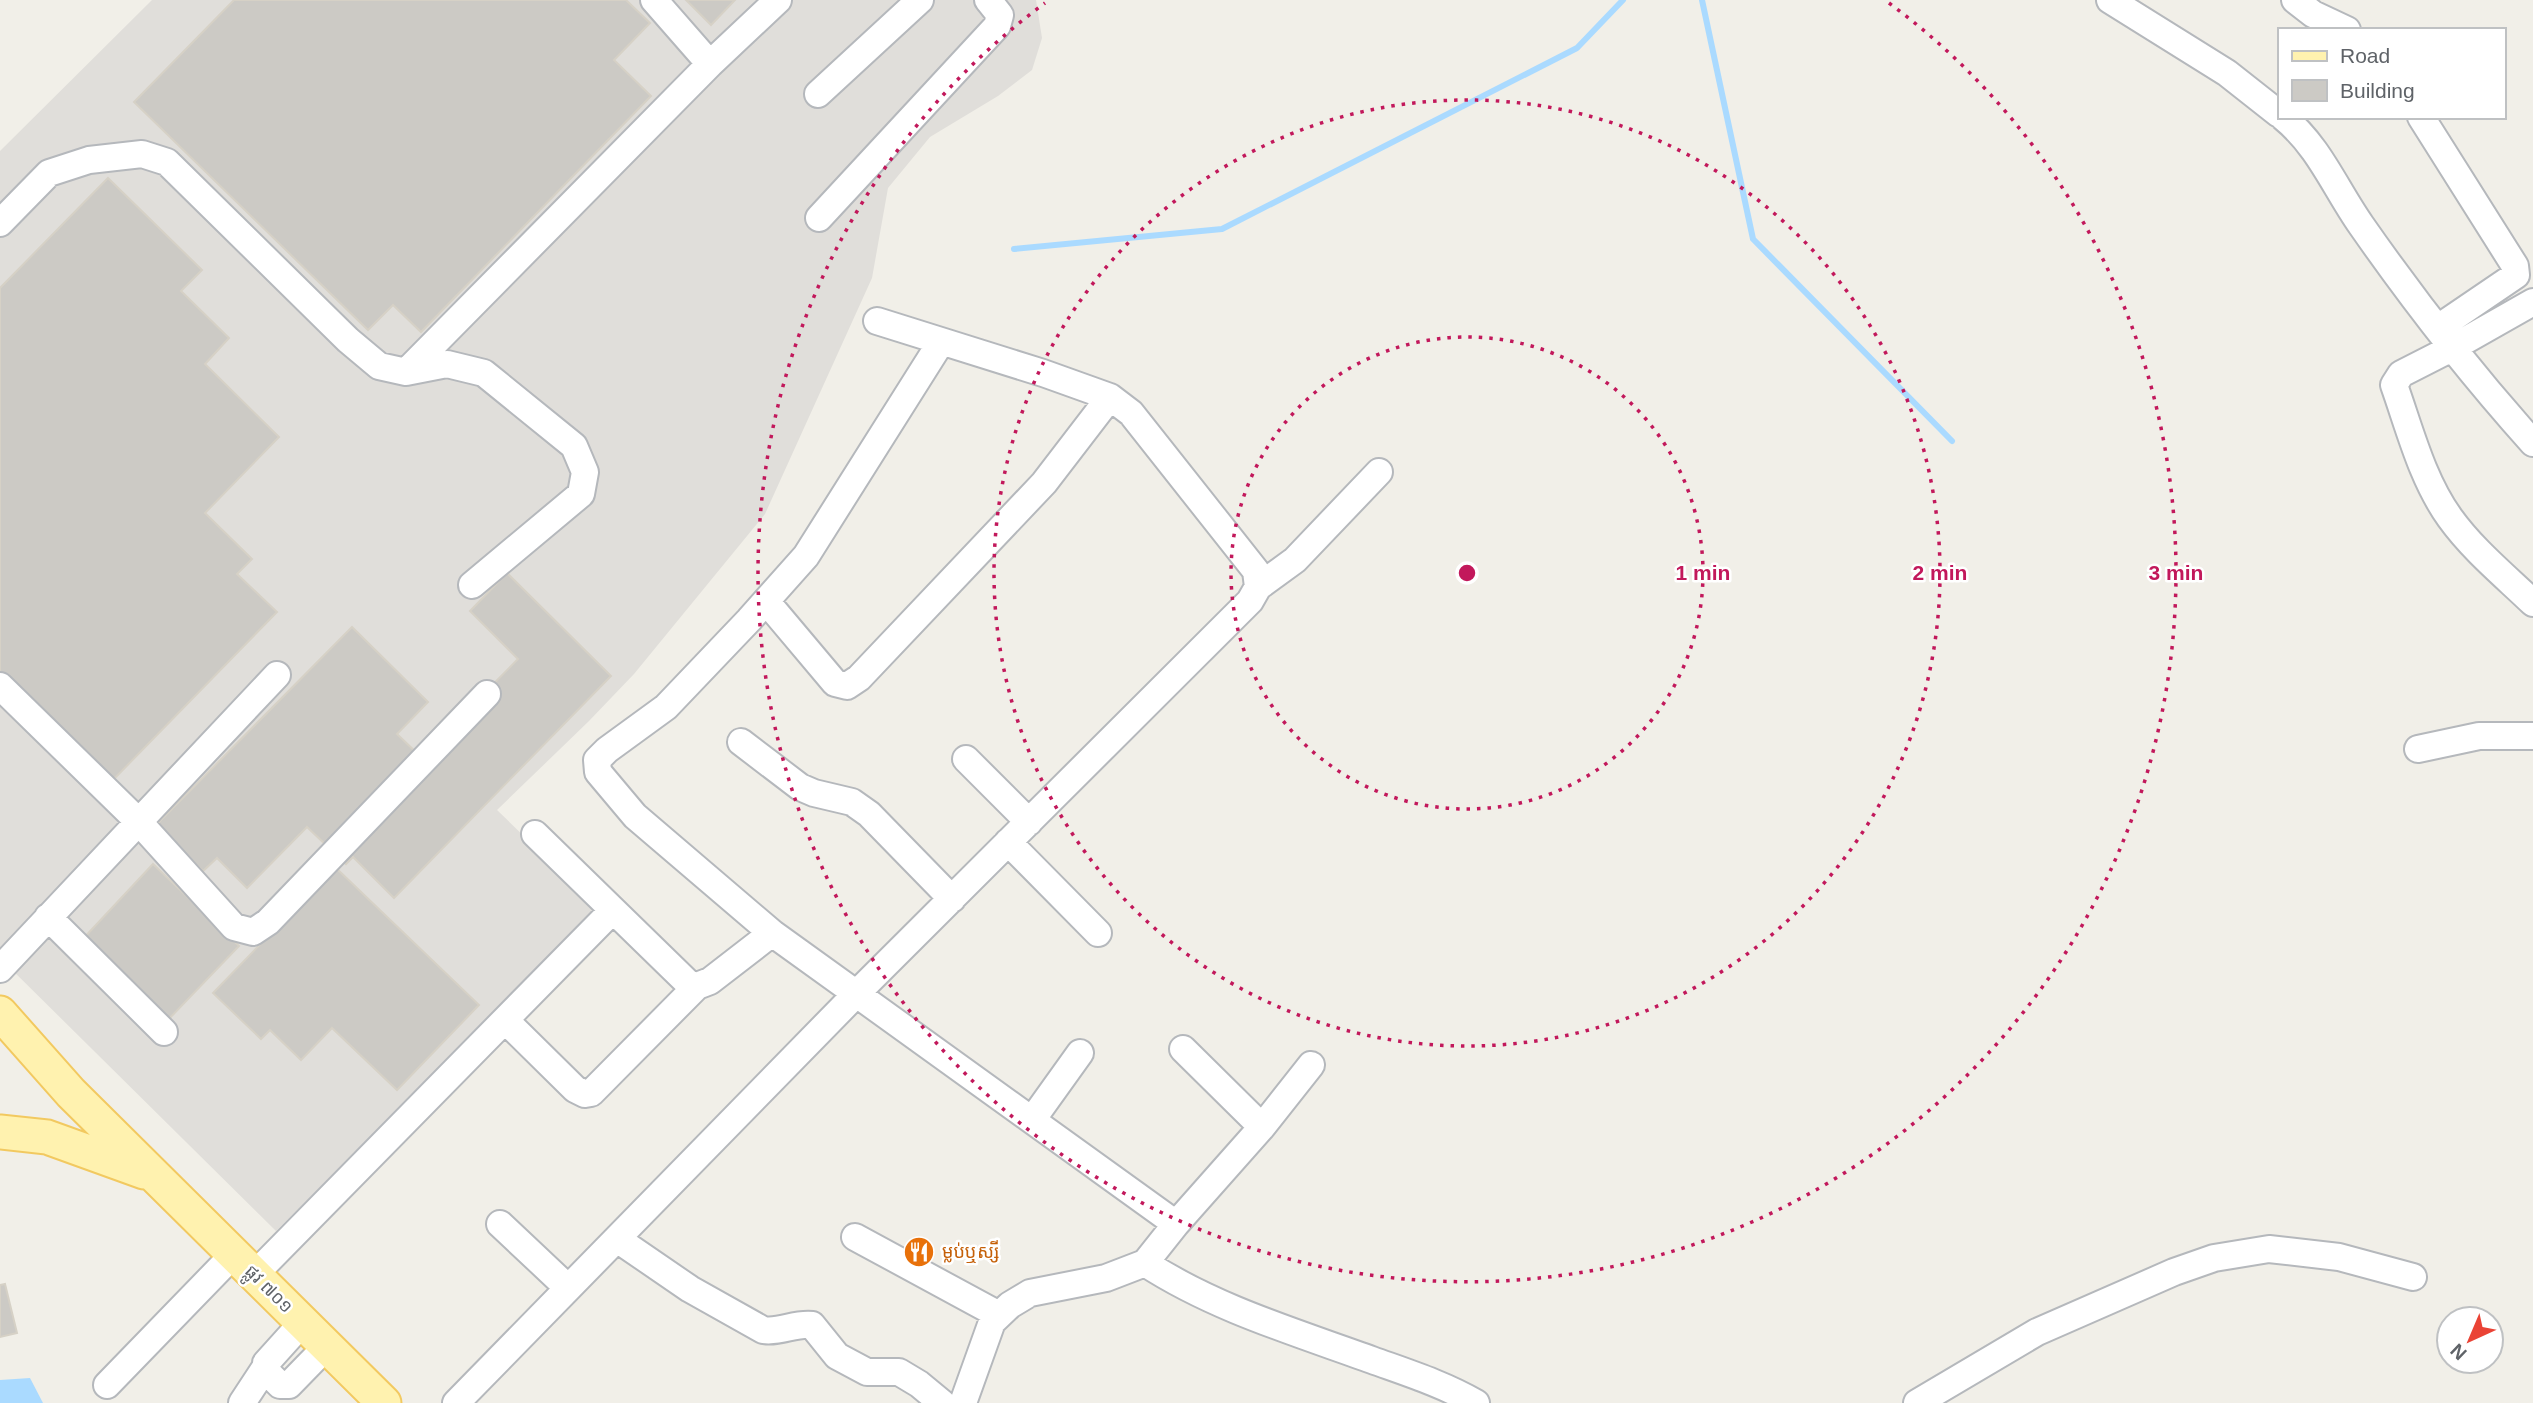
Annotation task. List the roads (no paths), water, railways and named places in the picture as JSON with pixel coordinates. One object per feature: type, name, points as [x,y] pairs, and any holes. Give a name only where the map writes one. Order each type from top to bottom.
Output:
[{"type":"main road","name":"ផ្លូវ ៧០១","points":[[0,1013],[71,1093],[384,1403]]},
{"type":"main road","points":[[0,1132],[47,1137],[153,1175]]},
{"type":"street","points":[[654,0],[710,64]]},
{"type":"street","points":[[406,372],[710,64],[778,0]]},
{"type":"street","points":[[818,94],[920,0]]},
{"type":"street","points":[[820,218],[997,26],[1000,15],[988,0]]},
{"type":"street","points":[[2110,0],[2227,73],[2278,114]]},
{"type":"street","points":[[2295,0],[2314,14],[2343,28]]},
{"type":"street","points":[[2285,119],[2316,151],[2359,223],[2475,378],[2533,443]]},
{"type":"street","points":[[2422,119],[2515,266],[2516,275],[2401,374],[2394,385],[2422,468],[2450,518],[2481,553],[2533,603]]},
{"type":"street","points":[[0,223],[49,173],[89,160],[142,154],[167,162],[348,340],[379,366],[406,372],[447,364],[484,373],[574,446],[585,472],[581,494],[472,585]]},
{"type":"street","points":[[2445,338],[2533,302]]},
{"type":"street","points":[[877,321],[1110,397],[1131,413],[1256,571],[1258,587]]},
{"type":"street","points":[[941,342],[806,556],[666,706],[597,760],[598,772],[635,816],[772,933],[1176,1224]]},
{"type":"street","points":[[766,601],[835,683],[847,687],[859,678],[1044,483],[1110,397]]},
{"type":"street","points":[[456,1403],[857,993],[1250,601],[1258,587],[1295,560],[1380,472]]},
{"type":"street","points":[[0,969],[276,675]]},
{"type":"street","points":[[0,686],[138,821],[234,927],[253,932],[268,922],[487,694]]},
{"type":"street","points":[[2418,749],[2479,736],[2533,736]]},
{"type":"street","points":[[741,742],[800,787],[852,802],[869,814],[953,899]]},
{"type":"street","points":[[966,759],[1029,822]]},
{"type":"street","points":[[536,834],[689,984],[697,986]]},
{"type":"street","points":[[1008,842],[1098,933]]},
{"type":"street","points":[[107,1385],[244,1264],[505,1020],[613,910]]},
{"type":"street","points":[[48,917],[164,1032]]},
{"type":"street","points":[[505,1020],[575,1089],[585,1094],[591,1093],[697,986],[710,981],[772,933]]},
{"type":"street","points":[[1183,1049],[1262,1127]]},
{"type":"street","points":[[1032,1120],[1080,1053]]},
{"type":"street","points":[[963,1403],[992,1322],[999,1315],[1030,1293],[1106,1278],[1145,1263],[1262,1127],[1311,1065]]},
{"type":"street","points":[[500,1224],[568,1288]]},
{"type":"street","points":[[855,1237],[999,1315]]},
{"type":"street","points":[[617,1239],[690,1289],[763,1330],[775,1332],[798,1323],[812,1325],[837,1356],[867,1372],[899,1372],[942,1403]]},
{"type":"street","points":[[1917,1403],[2037,1332],[2174,1272],[2214,1258],[2269,1249],[2339,1256],[2413,1277]]},
{"type":"street","points":[[1145,1263],[1178,1284],[1276,1325],[1447,1387],[1476,1403]]},
{"type":"street","points":[[242,1403],[266,1363],[303,1322]]},
{"type":"street","points":[[265,1368],[285,1387],[327,1346]]},
{"type":"street","points":[[1944,1387],[1965,1403]]},
{"type":"water","points":[[30,1378],[43,1403],[0,1403],[0,1380]]},
{"type":"waterway","points":[[1014,249],[1222,229],[1577,48],[1623,0]]},
{"type":"waterway","points":[[1702,0],[1753,239],[1952,441]]},
{"type":"place","name":"ម្លប់ឬស្សី","points":[[919,1252]]}]
